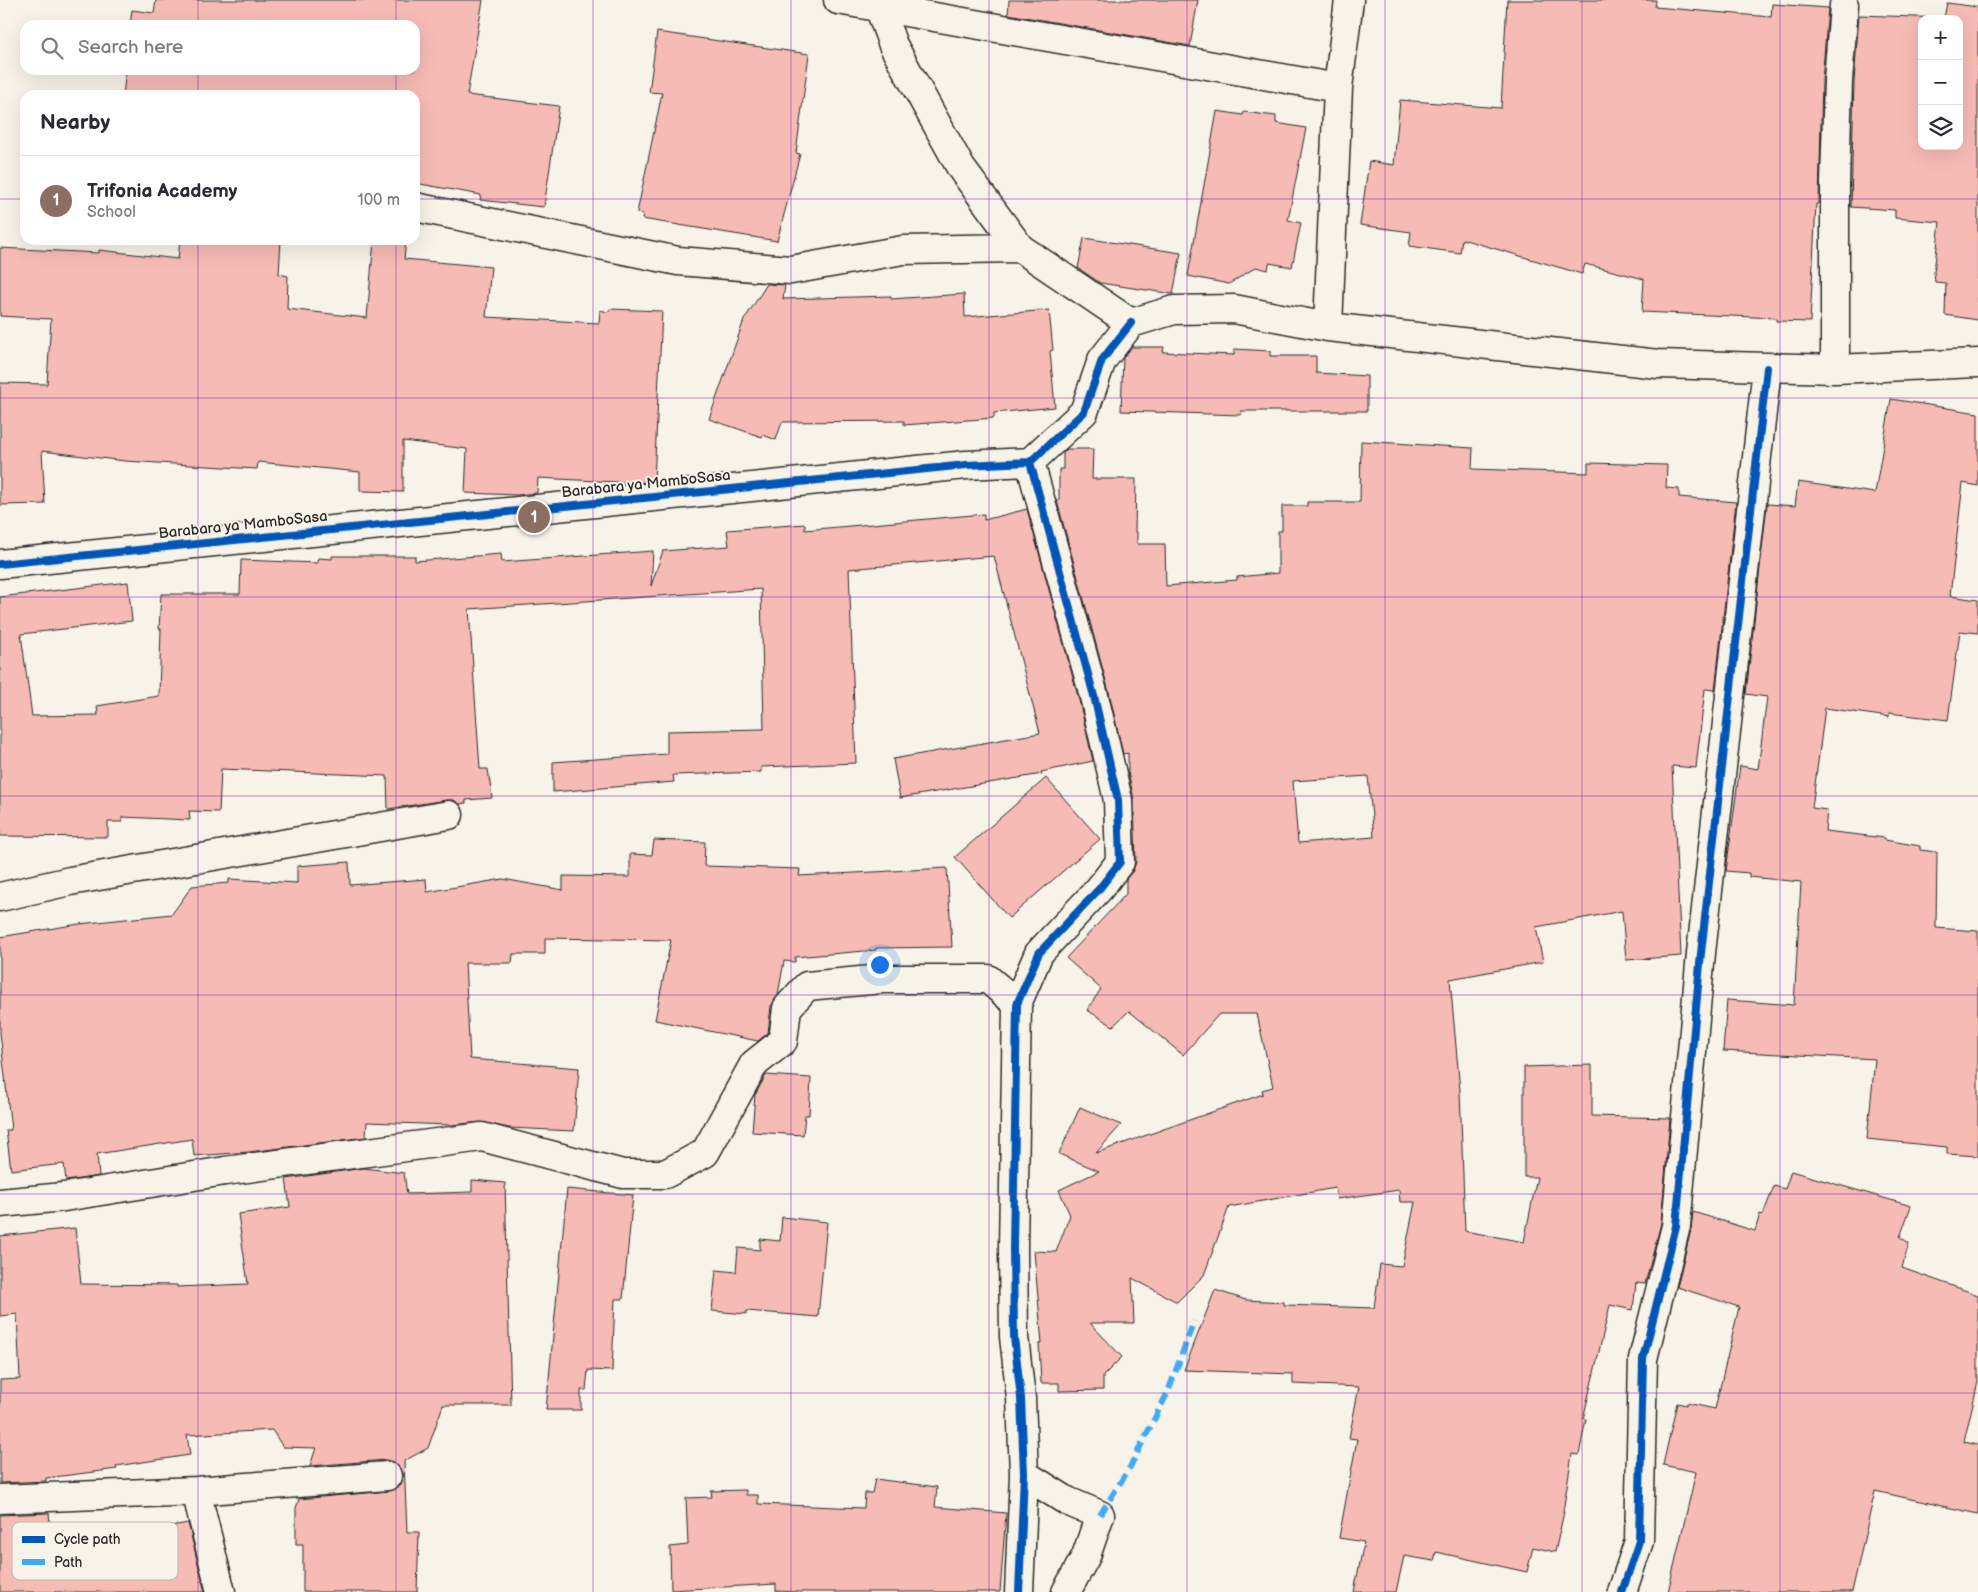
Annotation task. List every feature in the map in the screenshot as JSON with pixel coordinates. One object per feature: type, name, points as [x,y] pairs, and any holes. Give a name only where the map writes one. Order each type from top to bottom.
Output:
[{"type":"street","points":[[838,0],[879,4],[1338,88]]},
{"type":"street","points":[[1328,327],[1338,88],[1348,0]]},
{"type":"street","points":[[879,4],[893,44],[961,168],[1020,248],[1131,323]]},
{"type":"street","points":[[1835,369],[1834,183],[1838,81],[1844,5]]},
{"type":"street","points":[[420,208],[678,261],[791,270],[903,250],[1020,248]]},
{"type":"street","points":[[1019,1592],[1024,1474],[1020,1398],[1014,1337],[1013,1248],[1017,1004],[1039,953],[1099,889],[1120,862],[1118,800],[1094,696],[1030,462],[1084,412],[1102,360],[1131,323],[1174,310],[1234,308],[1328,327],[1658,364],[1835,369],[1978,363]]},
{"type":"street","points":[[1622,1592],[1639,1542],[1643,1359],[1676,1226],[1702,943],[1767,368]]},
{"type":"street","name":"Barabara ya MamboSasa","points":[[0,564],[966,465],[1030,462]]},
{"type":"street","points":[[0,897],[70,881],[450,815]]},
{"type":"street","points":[[0,1203],[64,1197],[225,1171],[482,1137],[623,1174],[665,1174],[705,1153],[754,1064],[783,1040],[787,1008],[807,986],[882,979],[988,979],[1017,1004]]},
{"type":"street","points":[[1024,1474],[1067,1501],[1100,1515],[1086,1556],[1066,1592]]},
{"type":"street","points":[[0,1499],[196,1491],[387,1476]]},
{"type":"street","points":[[196,1491],[220,1592]]},
{"type":"building","points":[[156,0],[483,0],[467,95],[559,106],[544,207],[480,200],[481,195],[420,184],[420,90],[124,90],[125,75],[420,75],[420,20],[131,20],[132,10],[154,13]]},
{"type":"building","points":[[1009,0],[1198,0],[1190,46],[1008,14]]},
{"type":"building","points":[[1507,0],[1656,0],[1655,7],[1771,17],[1772,4],[1828,8],[1822,80],[1819,204],[1816,204],[1810,322],[1776,321],[1776,318],[1642,312],[1644,279],[1585,264],[1582,274],[1462,239],[1460,253],[1409,246],[1411,232],[1360,225],[1369,161],[1394,165],[1400,100],[1501,108]]},
{"type":"building","points":[[1947,3],[1978,7],[1978,320],[1945,315],[1946,283],[1935,282],[1934,272],[1940,222],[1895,218],[1895,210],[1851,207],[1854,82],[1859,15],[1918,17],[1918,150],[1963,150],[1963,15],[1945,15]]},
{"type":"building","points":[[657,32],[809,54],[796,153],[800,154],[777,241],[642,219],[643,214],[637,213],[662,93],[649,92]]},
{"type":"building","points":[[1217,111],[1243,115],[1244,112],[1276,116],[1276,123],[1306,128],[1288,220],[1301,223],[1292,267],[1269,263],[1268,270],[1256,267],[1229,284],[1188,276]]},
{"type":"building","points":[[1084,238],[1181,253],[1173,294],[1100,283],[1078,268]]},
{"type":"building","points":[[179,245],[281,245],[279,274],[288,276],[287,309],[367,318],[374,245],[405,245],[404,259],[491,267],[486,317],[599,323],[600,310],[608,312],[610,309],[662,311],[654,481],[637,483],[538,478],[537,493],[517,495],[465,493],[467,449],[403,441],[403,492],[360,491],[360,472],[258,462],[257,469],[125,461],[42,451],[45,504],[0,505],[0,383],[47,384],[51,319],[0,316],[0,248],[99,253],[99,250],[178,259]]},
{"type":"building","points":[[767,284],[785,285],[783,299],[891,296],[891,299],[964,294],[965,317],[1049,310],[1053,350],[1050,351],[1055,407],[994,413],[994,418],[904,425],[904,421],[782,422],[776,440],[709,419],[744,320]]},
{"type":"building","points":[[1132,347],[1164,347],[1163,352],[1234,355],[1234,349],[1270,351],[1270,356],[1316,356],[1316,373],[1367,376],[1367,411],[1241,411],[1241,415],[1121,411],[1123,358]]},
{"type":"building","points":[[1891,399],[1978,413],[1978,486],[1963,483],[1950,596],[1978,600],[1978,633],[1960,631],[1948,720],[1889,713],[1889,717],[1825,708],[1812,808],[1827,810],[1825,831],[1885,838],[1885,840],[1920,846],[1920,850],[1937,852],[1936,928],[1978,931],[1978,1156],[1947,1154],[1947,1147],[1867,1139],[1875,1059],[1723,1051],[1727,1000],[1794,1005],[1801,882],[1749,877],[1749,873],[1726,871],[1740,766],[1758,769],[1767,697],[1746,694],[1767,504],[1795,506],[1798,482],[1875,493]]},
{"type":"building","points":[[1361,441],[1473,448],[1472,469],[1588,473],[1588,463],[1667,465],[1666,488],[1679,489],[1679,497],[1736,502],[1715,690],[1705,689],[1696,768],[1672,766],[1681,956],[1626,960],[1622,911],[1536,927],[1543,962],[1450,979],[1460,1091],[1465,1231],[1524,1242],[1537,1177],[1524,1177],[1524,1067],[1592,1065],[1592,1116],[1670,1118],[1661,1223],[1645,1284],[1636,1283],[1633,1310],[1610,1305],[1583,1419],[1586,1419],[1579,1455],[1572,1454],[1564,1512],[1555,1552],[1533,1547],[1527,1572],[1436,1552],[1434,1561],[1404,1556],[1396,1592],[1354,1592],[1364,1542],[1339,1538],[1357,1439],[1349,1438],[1359,1387],[1293,1384],[1293,1374],[1184,1370],[1215,1290],[1246,1300],[1284,1302],[1284,1305],[1374,1308],[1380,1264],[1402,1266],[1415,1202],[1400,1202],[1399,1190],[1337,1199],[1335,1188],[1229,1207],[1204,1275],[1177,1302],[1132,1278],[1134,1323],[1090,1323],[1122,1357],[1103,1376],[1103,1390],[1059,1391],[1059,1383],[1041,1383],[1039,1344],[1042,1344],[1034,1251],[1056,1252],[1070,1215],[1059,1190],[1099,1171],[1059,1154],[1080,1107],[1121,1125],[1096,1153],[1263,1094],[1262,1090],[1273,1087],[1257,1014],[1219,1014],[1183,1055],[1129,1011],[1113,1026],[1087,1010],[1101,989],[1066,958],[1126,894],[1126,879],[1133,871],[1136,862],[1134,799],[1128,772],[1128,753],[1123,754],[1109,692],[1057,501],[1059,501],[1059,469],[1063,469],[1063,453],[1067,449],[1093,449],[1092,479],[1136,479],[1135,532],[1137,532],[1137,544],[1165,544],[1166,586],[1237,580],[1237,577],[1278,573],[1278,531],[1282,531],[1282,506],[1307,506],[1307,502],[1360,502]],"holes":[[[1368,776],[1374,837],[1298,843],[1293,781]]]},
{"type":"building","points":[[1027,509],[1079,700],[1093,761],[1041,772],[1042,774],[900,798],[893,759],[1040,733],[994,556],[849,569],[856,763],[761,767],[761,772],[673,775],[674,782],[553,792],[553,762],[667,754],[667,731],[764,729],[761,589],[469,609],[480,769],[488,769],[492,798],[466,800],[466,803],[459,804],[454,800],[446,800],[388,809],[387,776],[221,769],[219,812],[189,811],[190,820],[122,817],[122,822],[108,822],[108,837],[0,836],[0,597],[128,582],[132,621],[21,634],[32,716],[98,715],[97,706],[159,696],[161,594],[240,594],[241,560],[317,563],[318,558],[332,559],[332,556],[415,556],[415,561],[501,554],[502,562],[653,551],[651,586],[663,551],[729,546],[727,530],[805,524],[805,530],[984,514],[984,520]]},
{"type":"building","points":[[1046,778],[1100,839],[1009,918],[955,857]]},
{"type":"building","points":[[654,840],[705,842],[704,866],[800,869],[799,876],[947,868],[952,947],[876,948],[876,950],[795,957],[795,962],[784,961],[778,995],[771,1006],[768,1033],[758,1041],[655,1020],[671,940],[545,938],[545,954],[513,954],[512,963],[465,963],[470,1059],[579,1068],[574,1131],[509,1128],[480,1122],[451,1125],[367,1122],[366,1137],[249,1152],[194,1156],[192,1139],[97,1154],[99,1176],[66,1181],[64,1164],[11,1170],[6,1130],[11,1130],[0,1033],[0,937],[79,924],[172,914],[192,886],[229,883],[229,879],[297,883],[297,866],[349,862],[350,885],[426,879],[427,892],[503,879],[563,890],[563,876],[630,877],[630,854],[652,855]]},
{"type":"building","points":[[766,1075],[811,1078],[809,1115],[805,1115],[803,1135],[752,1132],[755,1095]]},
{"type":"building","points":[[364,1168],[404,1173],[407,1194],[472,1192],[472,1180],[505,1183],[511,1405],[443,1405],[428,1448],[404,1461],[407,1532],[419,1532],[417,1592],[303,1592],[303,1544],[296,1544],[296,1508],[299,1499],[389,1491],[395,1489],[401,1483],[402,1474],[400,1468],[394,1462],[386,1460],[310,1466],[316,1448],[283,1447],[272,1430],[187,1435],[190,1455],[116,1466],[117,1469],[46,1478],[46,1481],[0,1483],[0,1380],[20,1379],[17,1314],[0,1316],[0,1236],[75,1228],[81,1284],[177,1285],[177,1287],[248,1284],[238,1214],[290,1207],[286,1179]]},
{"type":"building","points":[[1791,1171],[1911,1206],[1900,1237],[1909,1243],[1902,1268],[1978,1295],[1978,1382],[1964,1442],[1978,1445],[1978,1514],[1875,1491],[1852,1592],[1668,1592],[1696,1472],[1663,1465],[1677,1403],[1686,1405],[1687,1403],[1715,1409],[1739,1307],[1677,1287],[1691,1230],[1693,1212],[1755,1231],[1760,1214],[1763,1215],[1774,1186],[1785,1189]]},
{"type":"building","points":[[567,1189],[633,1195],[623,1299],[615,1299],[612,1371],[588,1370],[586,1390],[581,1390],[581,1410],[546,1410]]},
{"type":"building","points":[[782,1217],[827,1222],[818,1317],[747,1311],[746,1314],[712,1311],[716,1270],[736,1272],[738,1248],[760,1250],[760,1239],[780,1241]]},
{"type":"building","points":[[875,1479],[937,1487],[935,1507],[1006,1513],[1000,1592],[798,1592],[776,1591],[776,1584],[671,1590],[670,1547],[688,1545],[686,1498],[712,1497],[711,1491],[746,1490],[746,1495],[758,1495],[758,1504],[864,1508],[865,1493],[872,1493]]},
{"type":"building","points":[[49,1513],[50,1522],[12,1522],[12,1580],[178,1580],[178,1525],[188,1523],[205,1592],[0,1592],[0,1515]]},
{"type":"marked path","points":[[1100,1515],[1130,1467],[1168,1392],[1194,1321]]},
{"type":"cycle path","points":[[0,564],[966,465],[1030,462],[1084,412],[1102,360],[1131,323]]},
{"type":"cycle path","points":[[1622,1592],[1639,1541],[1643,1359],[1676,1226],[1701,953],[1767,368]]},
{"type":"cycle path","points":[[1019,1592],[1024,1474],[1021,1398],[1014,1337],[1013,1248],[1017,1004],[1039,953],[1099,889],[1120,862],[1118,800],[1094,696],[1030,462]]},
{"type":"place","name":"Trifonia Academy","points":[[534,517]]}]
